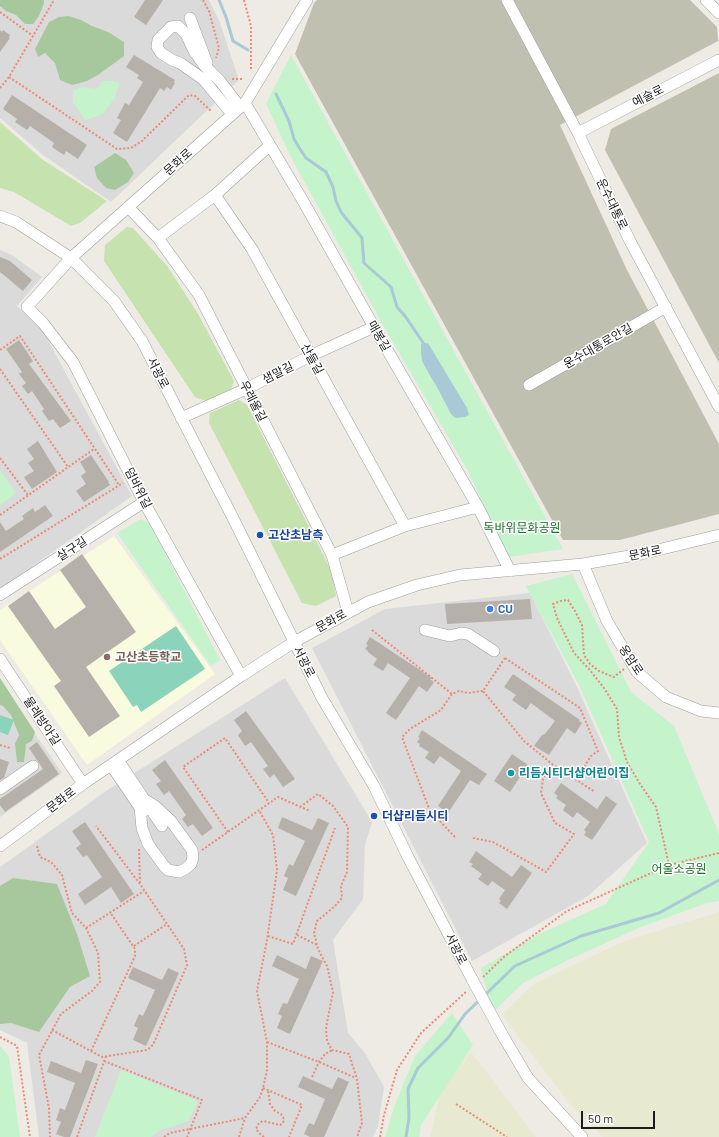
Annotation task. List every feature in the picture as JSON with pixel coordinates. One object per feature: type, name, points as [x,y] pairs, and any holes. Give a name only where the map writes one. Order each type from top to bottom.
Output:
[{"type":"street","name":"문화로","points":[[27,307],[71,258],[239,108],[307,0]]},
{"type":"street","name":"운수대통로","points":[[507,0],[578,133],[630,240],[719,407]]},
{"type":"street","points":[[706,0],[719,13]]},
{"type":"street","points":[[210,71],[189,18],[190,24],[171,27],[158,40],[156,47],[161,53],[172,60],[180,62],[239,108]]},
{"type":"street","points":[[178,26],[186,34],[194,51],[204,65],[239,108]]},
{"type":"street","name":"예술로","points":[[578,133],[719,60]]},
{"type":"street","name":"매봉길","points":[[239,108],[269,146],[303,201],[478,507],[510,570]]},
{"type":"street","points":[[158,238],[215,195],[269,146]]},
{"type":"street","name":"산들길","points":[[215,195],[252,249],[405,526]]},
{"type":"street","name":"우레울길","points":[[128,207],[158,238],[199,295],[332,555],[348,612]]},
{"type":"street","name":"서광로","points":[[0,216],[16,222],[71,258],[114,301],[142,341],[234,520],[322,698],[374,786],[408,856],[503,1036],[528,1078],[582,1137]]},
{"type":"street","name":"덤바위길","points":[[27,307],[43,323],[72,362],[144,502],[241,676]]},
{"type":"street","name":"운수대통로안길","points":[[529,385],[666,307]]},
{"type":"street","name":"샘말길","points":[[181,418],[374,327]]},
{"type":"street","name":"살구길","points":[[0,595],[144,502]]},
{"type":"street","points":[[332,555],[405,526],[478,507]]},
{"type":"street","name":"문화로","points":[[0,846],[114,762],[241,676],[294,642],[368,602],[417,584],[460,575],[583,564],[641,554],[719,535]]},
{"type":"street","name":"옹암로","points":[[583,564],[607,621],[637,672],[666,697],[701,711],[719,713]]},
{"type":"street","points":[[425,630],[450,636],[461,633],[468,634],[494,651]]},
{"type":"street","name":"물레방아길","points":[[0,659],[83,784]]},
{"type":"street","points":[[114,762],[159,828]]},
{"type":"street","points":[[0,790],[33,766]]},
{"type":"street","points":[[142,803],[155,806],[171,821],[192,850],[193,857],[191,864],[185,869],[179,872],[168,870],[148,844],[144,833],[142,803]]},
{"type":"path","points":[[0,88],[9,77],[54,0]]},
{"type":"path","points":[[203,0],[209,11],[219,48],[215,59]]},
{"type":"path","points":[[244,0],[252,26],[251,69]]},
{"type":"path","points":[[0,12],[33,36]]},
{"type":"path","points":[[9,77],[117,149],[131,148],[142,142],[189,95],[195,96],[212,112]]},
{"type":"path","points":[[231,79],[243,79]]},
{"type":"path","points":[[0,350],[20,336],[119,485]]},
{"type":"path","points":[[0,369],[68,467]]},
{"type":"path","points":[[0,515],[94,448]]},
{"type":"path","points":[[0,458],[28,496]]},
{"type":"path","points":[[0,559],[132,478]]},
{"type":"path","points":[[625,668],[614,677],[599,671],[590,664],[584,655],[582,625],[575,611],[568,600],[553,604],[557,618],[574,653],[590,669],[617,709],[619,737],[627,762],[656,807],[669,865]]},
{"type":"path","points":[[372,630],[452,694]]},
{"type":"path","points":[[494,651],[580,708],[598,751],[591,756],[584,767],[571,776]]},
{"type":"path","points":[[455,837],[430,811],[402,737],[410,729],[441,710],[452,694],[459,691],[468,693],[483,690],[505,658]]},
{"type":"path","points":[[483,690],[524,741],[560,769],[595,792]]},
{"type":"path","points":[[228,832],[183,767],[225,738],[269,803]]},
{"type":"path","points":[[0,745],[10,748]]},
{"type":"path","points":[[473,838],[493,842],[546,872],[574,834],[555,823],[541,793],[543,779],[548,771],[560,769]]},
{"type":"path","points":[[300,807],[318,794],[333,806],[348,827],[347,872],[341,886],[342,898],[317,922],[314,933],[327,966],[333,992],[326,1028],[327,1041],[332,1050]]},
{"type":"path","points":[[193,857],[278,797],[310,811]]},
{"type":"path","points":[[238,1137],[245,1118],[260,1097],[267,1070],[267,1042],[257,991],[268,936],[277,870],[273,836],[259,810]]},
{"type":"path","points":[[52,1030],[102,1057],[147,1050],[153,1045],[187,965],[184,949],[140,884],[96,826]]},
{"type":"path","points":[[268,936],[294,944],[335,828]]},
{"type":"path","points":[[140,884],[139,849],[144,833]]},
{"type":"path","points":[[37,846],[40,857],[51,862],[62,875],[72,914],[86,928],[98,953],[100,982],[92,991],[61,1014],[39,1055],[48,1108],[50,1137]]},
{"type":"path","points":[[380,1137],[384,1115],[396,1070],[422,1033],[474,983],[505,956],[567,911],[669,865],[719,853]]},
{"type":"path","points":[[86,928],[144,891]]},
{"type":"path","points":[[91,1050],[135,956],[134,946],[110,912]]},
{"type":"path","points":[[134,946],[167,924]]},
{"type":"path","points":[[297,935],[318,945]]},
{"type":"path","points":[[0,1037],[17,1046],[30,1137]]},
{"type":"path","points":[[267,1042],[357,1078]]},
{"type":"path","points":[[312,1077],[319,1062],[325,1054],[332,1050],[349,1054],[357,1078],[362,1123],[357,1137]]},
{"type":"path","points":[[77,1137],[106,1056]]},
{"type":"path","points":[[104,1061],[202,1100],[186,1137]]},
{"type":"path","points":[[263,1088],[302,1104],[289,1137]]},
{"type":"path","points":[[264,1137],[256,1129],[259,1123],[263,1121],[280,1125],[283,1123],[284,1119],[281,1114],[275,1111],[270,1104],[268,1090]]},
{"type":"path","points":[[456,1104],[507,1137]]},
{"type":"path","points":[[164,1137],[170,1133],[245,1118]]},
{"type":"shaded area","points":[[0,0],[209,0],[219,20],[239,80],[111,202],[43,155],[0,118]]},
{"type":"shaded area","points":[[317,0],[690,0],[717,27],[718,41],[560,125],[627,270],[719,444],[719,514],[620,540],[563,540],[295,54],[314,3]]},
{"type":"shaded area","points":[[719,73],[719,363],[605,150],[611,129]]},
{"type":"shaded area","points":[[0,250],[12,255],[42,277],[17,306],[42,329],[132,496],[0,589]]},
{"type":"shaded area","name":"고산초등학교","points":[[114,536],[215,674],[87,765],[0,640],[0,610]]},
{"type":"shaded area","name":"더샵리듬시티","points":[[530,593],[577,687],[647,843],[588,896],[472,961],[312,648],[385,609]]},
{"type":"shaded area","points":[[285,678],[372,822],[365,845],[363,899],[333,940],[348,1033],[365,1053],[384,1087],[378,1126],[373,1137],[39,1137],[27,1043],[0,1030],[0,867],[109,789]]},
{"type":"shaded area","points":[[0,683],[62,773],[0,817]]},
{"type":"shaded area","points":[[719,912],[719,1137],[603,1137],[570,1104],[502,1015],[531,986],[569,967],[625,941]]},
{"type":"shaded area","points":[[471,1052],[536,1137],[430,1137],[441,1090]]},
{"type":"green space","points":[[0,0],[44,0],[44,3],[39,16],[33,24],[25,24],[16,15],[6,11],[0,6]]},
{"type":"green space","points":[[69,16],[108,32],[124,42],[124,56],[98,75],[87,81],[72,85],[60,80],[55,63],[45,53],[38,57],[35,49],[49,22],[59,17]]},
{"type":"green space","name":"독바위문화공원","points":[[291,55],[563,549],[508,557],[467,469],[383,325],[291,157],[266,104]]},
{"type":"green space","points":[[102,81],[120,83],[114,99],[103,114],[85,120],[73,102],[73,91],[81,87],[97,89]]},
{"type":"green space","points":[[0,122],[43,160],[107,201],[80,223],[71,226],[14,192],[0,188]]},
{"type":"green space","points":[[115,153],[126,160],[134,173],[128,182],[115,190],[106,188],[97,178],[94,167]]},
{"type":"green space","points":[[127,227],[133,228],[167,266],[198,314],[234,381],[231,389],[206,401],[195,397],[104,261],[105,245]]},
{"type":"green space","points":[[239,400],[247,405],[332,572],[336,596],[316,606],[302,603],[209,423],[210,413]]},
{"type":"green space","points":[[0,470],[16,493],[0,505]]},
{"type":"green space","points":[[141,519],[150,524],[220,660],[211,666],[117,533]]},
{"type":"green space","name":"어울소공원","points":[[572,574],[631,692],[674,726],[719,834],[719,901],[707,903],[643,926],[568,960],[523,983],[492,1013],[481,968],[537,935],[606,904],[649,842],[579,685],[526,586]]},
{"type":"green space","points":[[176,626],[205,669],[141,712],[137,705],[133,707],[109,671]]},
{"type":"green space","points":[[0,678],[35,732],[32,741],[26,744],[24,762],[17,762],[15,744],[19,735],[11,715],[3,706],[0,705]]},
{"type":"green space","points":[[0,715],[14,720],[8,735],[0,732]]},
{"type":"green space","points":[[13,878],[57,884],[77,934],[90,976],[70,987],[39,1032],[11,1023],[0,1024],[0,886]]},
{"type":"green space","points":[[452,1013],[473,1045],[421,1125],[419,1137],[385,1137],[395,1104],[415,1056]]},
{"type":"green space","points":[[0,1046],[9,1057],[20,1137],[0,1137]]},
{"type":"green space","points":[[121,1070],[198,1101],[188,1121],[161,1130],[151,1137],[95,1137]]},
{"type":"water","points":[[428,343],[467,408],[469,415],[455,418],[451,414],[422,361],[421,344]]},
{"type":"building","points":[[145,0],[163,0],[146,25],[134,17]]},
{"type":"building","points":[[0,30],[2,32],[3,30],[10,35],[10,38],[0,52]]},
{"type":"building","points":[[134,55],[175,80],[175,83],[171,90],[167,87],[164,91],[160,88],[127,142],[113,133],[121,120],[117,118],[125,103],[129,105],[143,82],[137,78],[139,75],[126,67]]},
{"type":"building","points":[[12,95],[87,145],[78,159],[66,151],[64,155],[52,147],[54,143],[30,126],[27,130],[15,122],[17,119],[3,109]]},
{"type":"building","points":[[0,257],[10,261],[32,280],[23,291],[0,272]]},
{"type":"building","points":[[19,340],[33,361],[29,364],[71,421],[60,428],[53,419],[49,421],[42,411],[44,409],[32,391],[28,394],[22,386],[26,383],[19,374],[22,372],[6,349]]},
{"type":"building","points":[[38,441],[57,472],[32,489],[24,477],[34,471],[28,463],[34,459],[27,449]]},
{"type":"building","points":[[91,455],[110,485],[84,502],[76,491],[86,484],[81,476],[86,472],[80,462]]},
{"type":"building","points":[[45,505],[53,516],[0,552],[0,522],[6,531],[24,519],[22,516],[33,508],[35,512]]},
{"type":"building","points":[[82,554],[136,632],[86,667],[120,716],[89,737],[54,686],[61,681],[8,606],[29,591],[55,629],[86,607],[60,570]]},
{"type":"building","points":[[530,599],[532,619],[447,624],[445,604]]},
{"type":"building","points":[[370,637],[432,678],[430,679],[434,682],[427,692],[419,686],[396,720],[386,713],[410,678],[388,663],[383,671],[373,665],[377,659],[365,649],[368,645],[366,644]]},
{"type":"building","points":[[513,674],[580,720],[579,721],[582,723],[575,734],[567,728],[549,755],[534,746],[555,721],[531,703],[526,710],[512,700],[516,695],[504,687]]},
{"type":"building","points":[[246,711],[295,779],[283,787],[274,774],[270,778],[263,769],[268,766],[251,742],[245,746],[238,735],[242,731],[234,720]]},
{"type":"building","points":[[422,730],[487,774],[479,785],[470,780],[448,813],[438,806],[461,771],[440,756],[434,764],[425,758],[429,752],[419,746],[420,744],[417,742],[420,738],[418,737]]},
{"type":"building","points":[[37,742],[59,774],[5,812],[0,805],[0,799],[43,769],[29,748]]},
{"type":"building","name":"리듬시티더샵어린이집","points":[[512,754],[528,765],[510,792],[494,781]]},
{"type":"building","points":[[0,759],[9,762],[4,778],[0,780]]},
{"type":"building","points":[[165,760],[213,828],[202,836],[193,824],[188,827],[182,819],[186,815],[169,791],[164,795],[156,784],[161,781],[152,770]]},
{"type":"building","points":[[561,783],[597,809],[606,796],[617,804],[592,840],[584,835],[586,832],[584,830],[590,822],[577,812],[573,818],[563,810],[566,805],[556,798],[558,796],[554,793]]},
{"type":"building","points":[[282,817],[312,830],[318,818],[329,823],[296,896],[283,890],[288,878],[284,876],[289,864],[293,866],[305,841],[278,828]]},
{"type":"building","points":[[85,822],[134,894],[121,903],[111,887],[85,905],[78,894],[102,877],[87,855],[83,857],[76,848],[81,844],[72,831]]},
{"type":"building","points":[[476,851],[512,877],[521,865],[532,873],[507,909],[499,903],[501,901],[499,899],[505,890],[492,881],[488,886],[478,879],[482,874],[471,866],[473,864],[469,862]]},
{"type":"building","points":[[277,955],[306,969],[311,956],[323,961],[290,1034],[277,1028],[282,1016],[278,1014],[283,1003],[287,1004],[299,979],[272,966]]},
{"type":"building","points":[[133,967],[162,980],[168,968],[179,973],[146,1046],[133,1040],[138,1028],[134,1026],[139,1014],[143,1016],[155,990],[128,978]]},
{"type":"building","points":[[86,1060],[98,1064],[70,1137],[64,1137],[56,1134],[61,1122],[56,1120],[60,1108],[65,1110],[75,1083],[47,1072],[51,1061],[81,1073]]},
{"type":"building","points":[[303,1076],[332,1089],[338,1077],[349,1082],[324,1137],[310,1137],[304,1134],[309,1123],[314,1125],[325,1099],[298,1087]]},
{"type":"waterway","points":[[219,0],[233,41],[248,50]]},
{"type":"waterway","points":[[276,94],[289,121],[294,139],[306,158],[326,172],[333,187],[336,201],[341,212],[362,238],[364,263],[391,287],[397,307],[424,344]]},
{"type":"waterway","points":[[406,1137],[409,1118],[408,1089],[418,1068],[448,1038],[465,1014],[515,966],[581,936],[659,913],[719,880]]},
{"type":"place","name":"고산초남측","points":[[260,535]]},
{"type":"place","name":"CU","points":[[490,609]]},
{"type":"place","name":"고산초등학교","points":[[107,657]]},
{"type":"place","name":"리듬시티더샵어린이집","points":[[511,773]]},
{"type":"place","name":"더샵리듬시티","points":[[374,816]]}]
